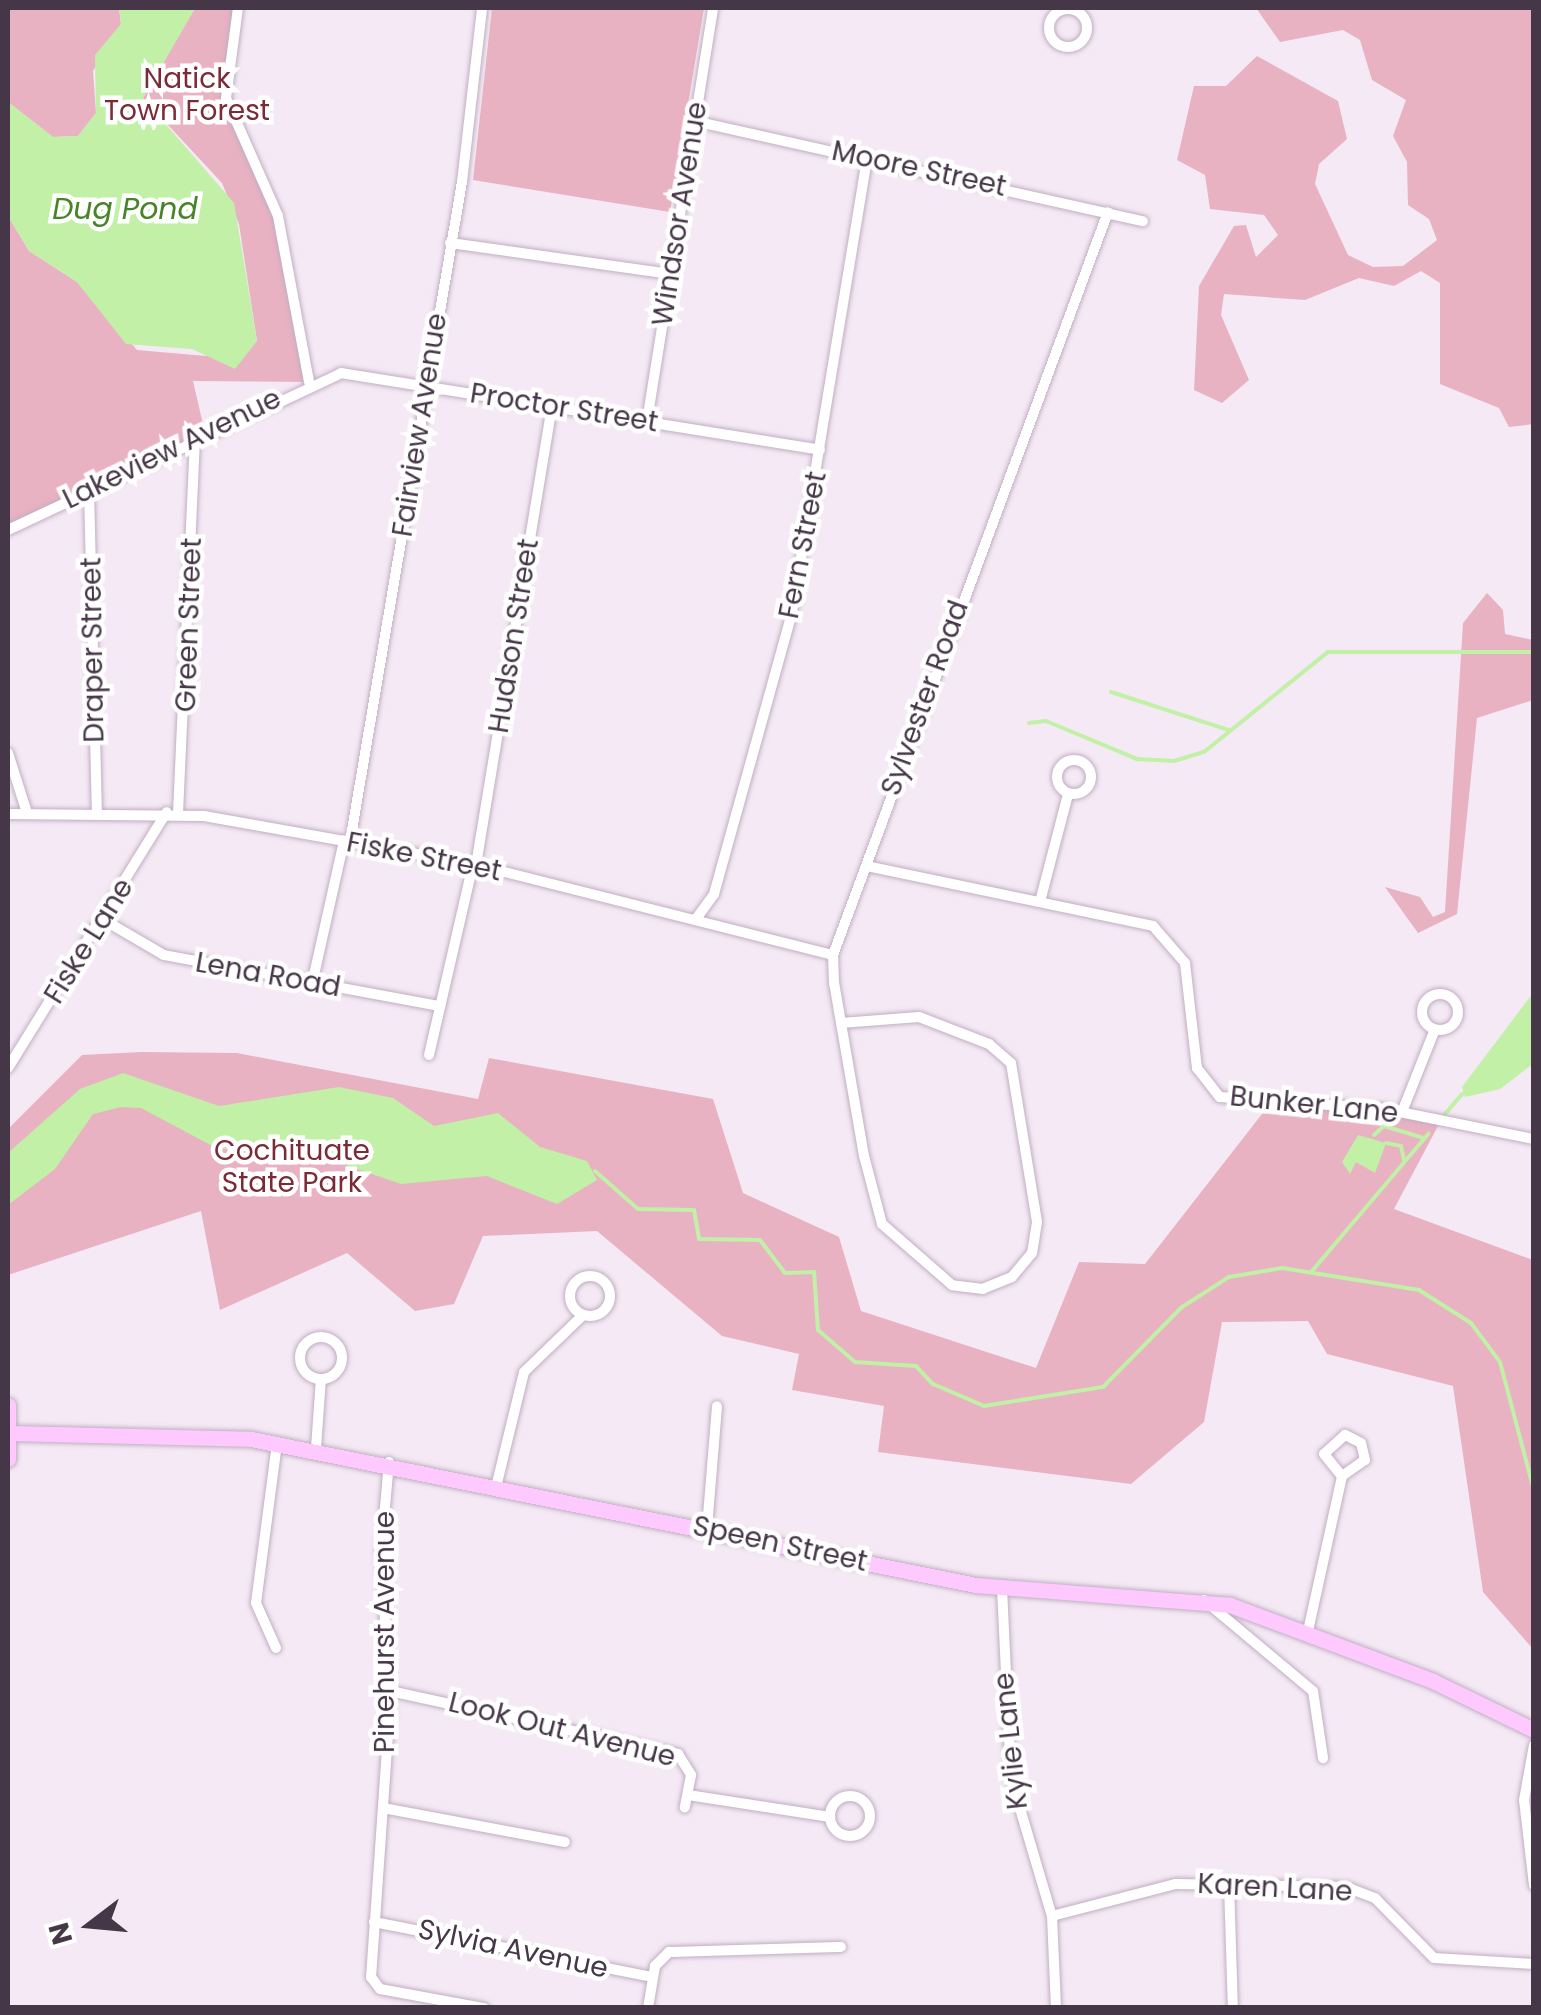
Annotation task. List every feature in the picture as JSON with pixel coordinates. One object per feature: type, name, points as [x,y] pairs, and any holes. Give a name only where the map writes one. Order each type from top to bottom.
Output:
[{"type":"street","name":"Lakeview Avenue","points":[[8,530],[309,382],[278,216],[226,98],[238,8]]},
{"type":"street","name":"Fairview Avenue","points":[[312,984],[347,841],[427,386],[482,8]]},
{"type":"street","name":"Windsor Avenue","points":[[647,422],[713,8]]},
{"type":"street","name":"Moore Street","points":[[694,122],[1144,220]]},
{"type":"street","name":"Fern Street","points":[[696,919],[714,894],[792,612],[867,158]]},
{"type":"street","name":"Sylvester Road","points":[[841,1023],[919,1017],[1010,1063],[1034,1200],[1032,1253],[996,1285],[952,1285],[889,1234],[873,1197],[841,1023],[833,955],[1108,212]]},
{"type":"street","points":[[450,244],[671,274]]},
{"type":"street","name":"Proctor Street","points":[[309,382],[356,374],[820,450]]},
{"type":"street","name":"Hudson Street","points":[[428,1055],[475,864],[552,406]]},
{"type":"street","name":"Green Street","points":[[172,812],[195,438]]},
{"type":"street","name":"Draper Street","points":[[90,490],[97,810]]},
{"type":"street","points":[[8,753],[27,813]]},
{"type":"street","points":[[1041,898],[1068,794]]},
{"type":"street","name":"Fiske Street","points":[[8,814],[172,812],[347,841],[475,864],[833,955]]},
{"type":"street","name":"Fiske Lane","points":[[8,1068],[172,812]]},
{"type":"street","name":"Bunker Lane","points":[[866,866],[1118,913],[1176,943],[1190,988],[1197,1068],[1220,1097],[1402,1112],[1534,1139]]},
{"type":"street","name":"Lena Road","points":[[104,920],[164,955],[440,1006]]},
{"type":"street","points":[[1402,1112],[1435,1029]]},
{"type":"street","points":[[498,1483],[524,1372],[582,1315],[608,1306],[599,1278],[583,1277],[570,1292],[582,1315]]},
{"type":"street","points":[[316,1448],[321,1379],[342,1358],[322,1338],[300,1359],[321,1379]]},
{"type":"street","points":[[8,1404],[8,1459]]},
{"type":"street","points":[[706,1528],[717,1406]]},
{"type":"street","name":"Speen Street","points":[[10,1433],[277,1443],[316,1448],[1002,1588],[1204,1600],[1308,1632],[1534,1730]]},
{"type":"street","points":[[1308,1632],[1342,1476],[1365,1460],[1361,1443],[1345,1435],[1324,1454],[1342,1476]]},
{"type":"street","points":[[276,1648],[256,1603],[277,1443]]},
{"type":"street","name":"Pinehurst Avenue","points":[[389,1461],[381,1574],[390,1691],[372,1983],[484,2008]]},
{"type":"street","name":"Kylie Lane","points":[[1002,1588],[1012,1788],[1052,1916],[1056,2008]]},
{"type":"street","points":[[1204,1600],[1313,1690],[1323,1758]]},
{"type":"street","name":"Look Out Avenue","points":[[390,1691],[678,1754],[690,1768],[687,1801],[830,1816]]},
{"type":"street","points":[[1534,1744],[1524,1800],[1534,1885]]},
{"type":"street","points":[[854,1795],[871,1817],[853,1836],[830,1816],[839,1798],[854,1795]]},
{"type":"street","points":[[384,1808],[565,1842]]},
{"type":"street","points":[[1229,1884],[1233,2008]]},
{"type":"street","name":"Karen Lane","points":[[1052,1916],[1156,1886],[1229,1884],[1362,1890],[1434,1958],[1534,1964]]},
{"type":"street","name":"Sylvia Avenue","points":[[374,1922],[654,1972]]},
{"type":"street","points":[[648,2008],[654,1972],[685,1950],[841,1946]]},
{"type":"green space","name":"Natick Town Forest","points":[[8,8],[119,8],[121,24],[93,71],[96,113],[78,136],[53,137],[8,102]]},
{"type":"green space","points":[[195,8],[238,8],[224,82],[272,200],[309,382],[193,381],[205,433],[8,530],[8,216],[29,251],[77,282],[137,350],[206,356],[257,341],[239,224],[222,183],[143,98]]},
{"type":"green space","points":[[492,8],[704,8],[670,212],[473,180]]},
{"type":"green space","points":[[1256,8],[1533,8],[1533,424],[1509,427],[1499,408],[1440,384],[1440,283],[1421,271],[1394,286],[1359,278],[1305,300],[1224,294],[1221,315],[1249,380],[1222,403],[1194,390],[1199,286],[1234,226],[1246,225],[1256,257],[1278,235],[1264,215],[1210,209],[1205,175],[1177,160],[1194,86],[1226,86],[1257,56],[1338,101],[1347,139],[1319,164],[1315,184],[1348,255],[1373,267],[1403,266],[1437,240],[1429,219],[1408,205],[1407,162],[1393,136],[1406,100],[1372,80],[1360,40],[1343,30],[1280,42]]},
{"type":"green space","points":[[1487,593],[1503,610],[1505,634],[1533,640],[1533,700],[1477,718],[1457,914],[1418,933],[1385,887],[1420,897],[1433,917],[1445,912],[1463,623]]},
{"type":"green space","name":"Cochituate State Park","points":[[237,1053],[478,1099],[489,1058],[713,1099],[743,1193],[839,1237],[861,1311],[1036,1368],[1079,1262],[1145,1264],[1269,1105],[1370,1107],[1439,1124],[1394,1209],[1533,1260],[1533,1649],[1483,1592],[1453,1386],[1327,1354],[1308,1321],[1222,1322],[1204,1422],[1131,1484],[878,1452],[884,1406],[792,1390],[799,1354],[722,1336],[597,1231],[483,1236],[454,1304],[415,1311],[347,1253],[220,1310],[201,1211],[8,1275],[8,1129],[82,1055]]},
{"type":"water","name":"Dug Pond","points":[[119,8],[195,8],[143,98],[234,203],[257,341],[235,369],[192,349],[126,344],[77,282],[29,251],[8,216],[8,102],[53,137],[78,136],[96,113],[95,55],[121,24]]},
{"type":"water","points":[[1533,993],[1533,1064],[1500,1089],[1465,1097],[1462,1087]]},
{"type":"water","points":[[123,1073],[219,1106],[339,1087],[393,1098],[434,1126],[498,1113],[540,1147],[587,1161],[597,1180],[557,1204],[487,1176],[401,1184],[331,1160],[216,1148],[141,1108],[121,1107],[93,1114],[55,1169],[8,1205],[9,1152],[80,1089]]},
{"type":"water","points":[[1358,1135],[1386,1143],[1375,1173],[1356,1162],[1350,1174],[1342,1162]]},
{"type":"waterway","points":[[1029,723],[1046,721],[1137,759],[1174,761],[1204,752],[1328,652],[1534,652]]},
{"type":"waterway","points":[[1111,692],[1229,730]]},
{"type":"waterway","points":[[1444,1115],[1462,1094]]},
{"type":"waterway","points":[[1374,1135],[1384,1126],[1424,1138]]},
{"type":"waterway","points":[[1312,1271],[1428,1134]]},
{"type":"waterway","points":[[1386,1143],[1401,1146],[1404,1160]]},
{"type":"waterway","points":[[595,1171],[638,1209],[694,1210],[699,1239],[760,1240],[785,1273],[814,1272],[818,1330],[855,1362],[916,1366],[933,1384],[984,1406],[1103,1387],[1182,1307],[1229,1277],[1282,1268],[1419,1290],[1471,1323],[1500,1362],[1534,1491]]}]
